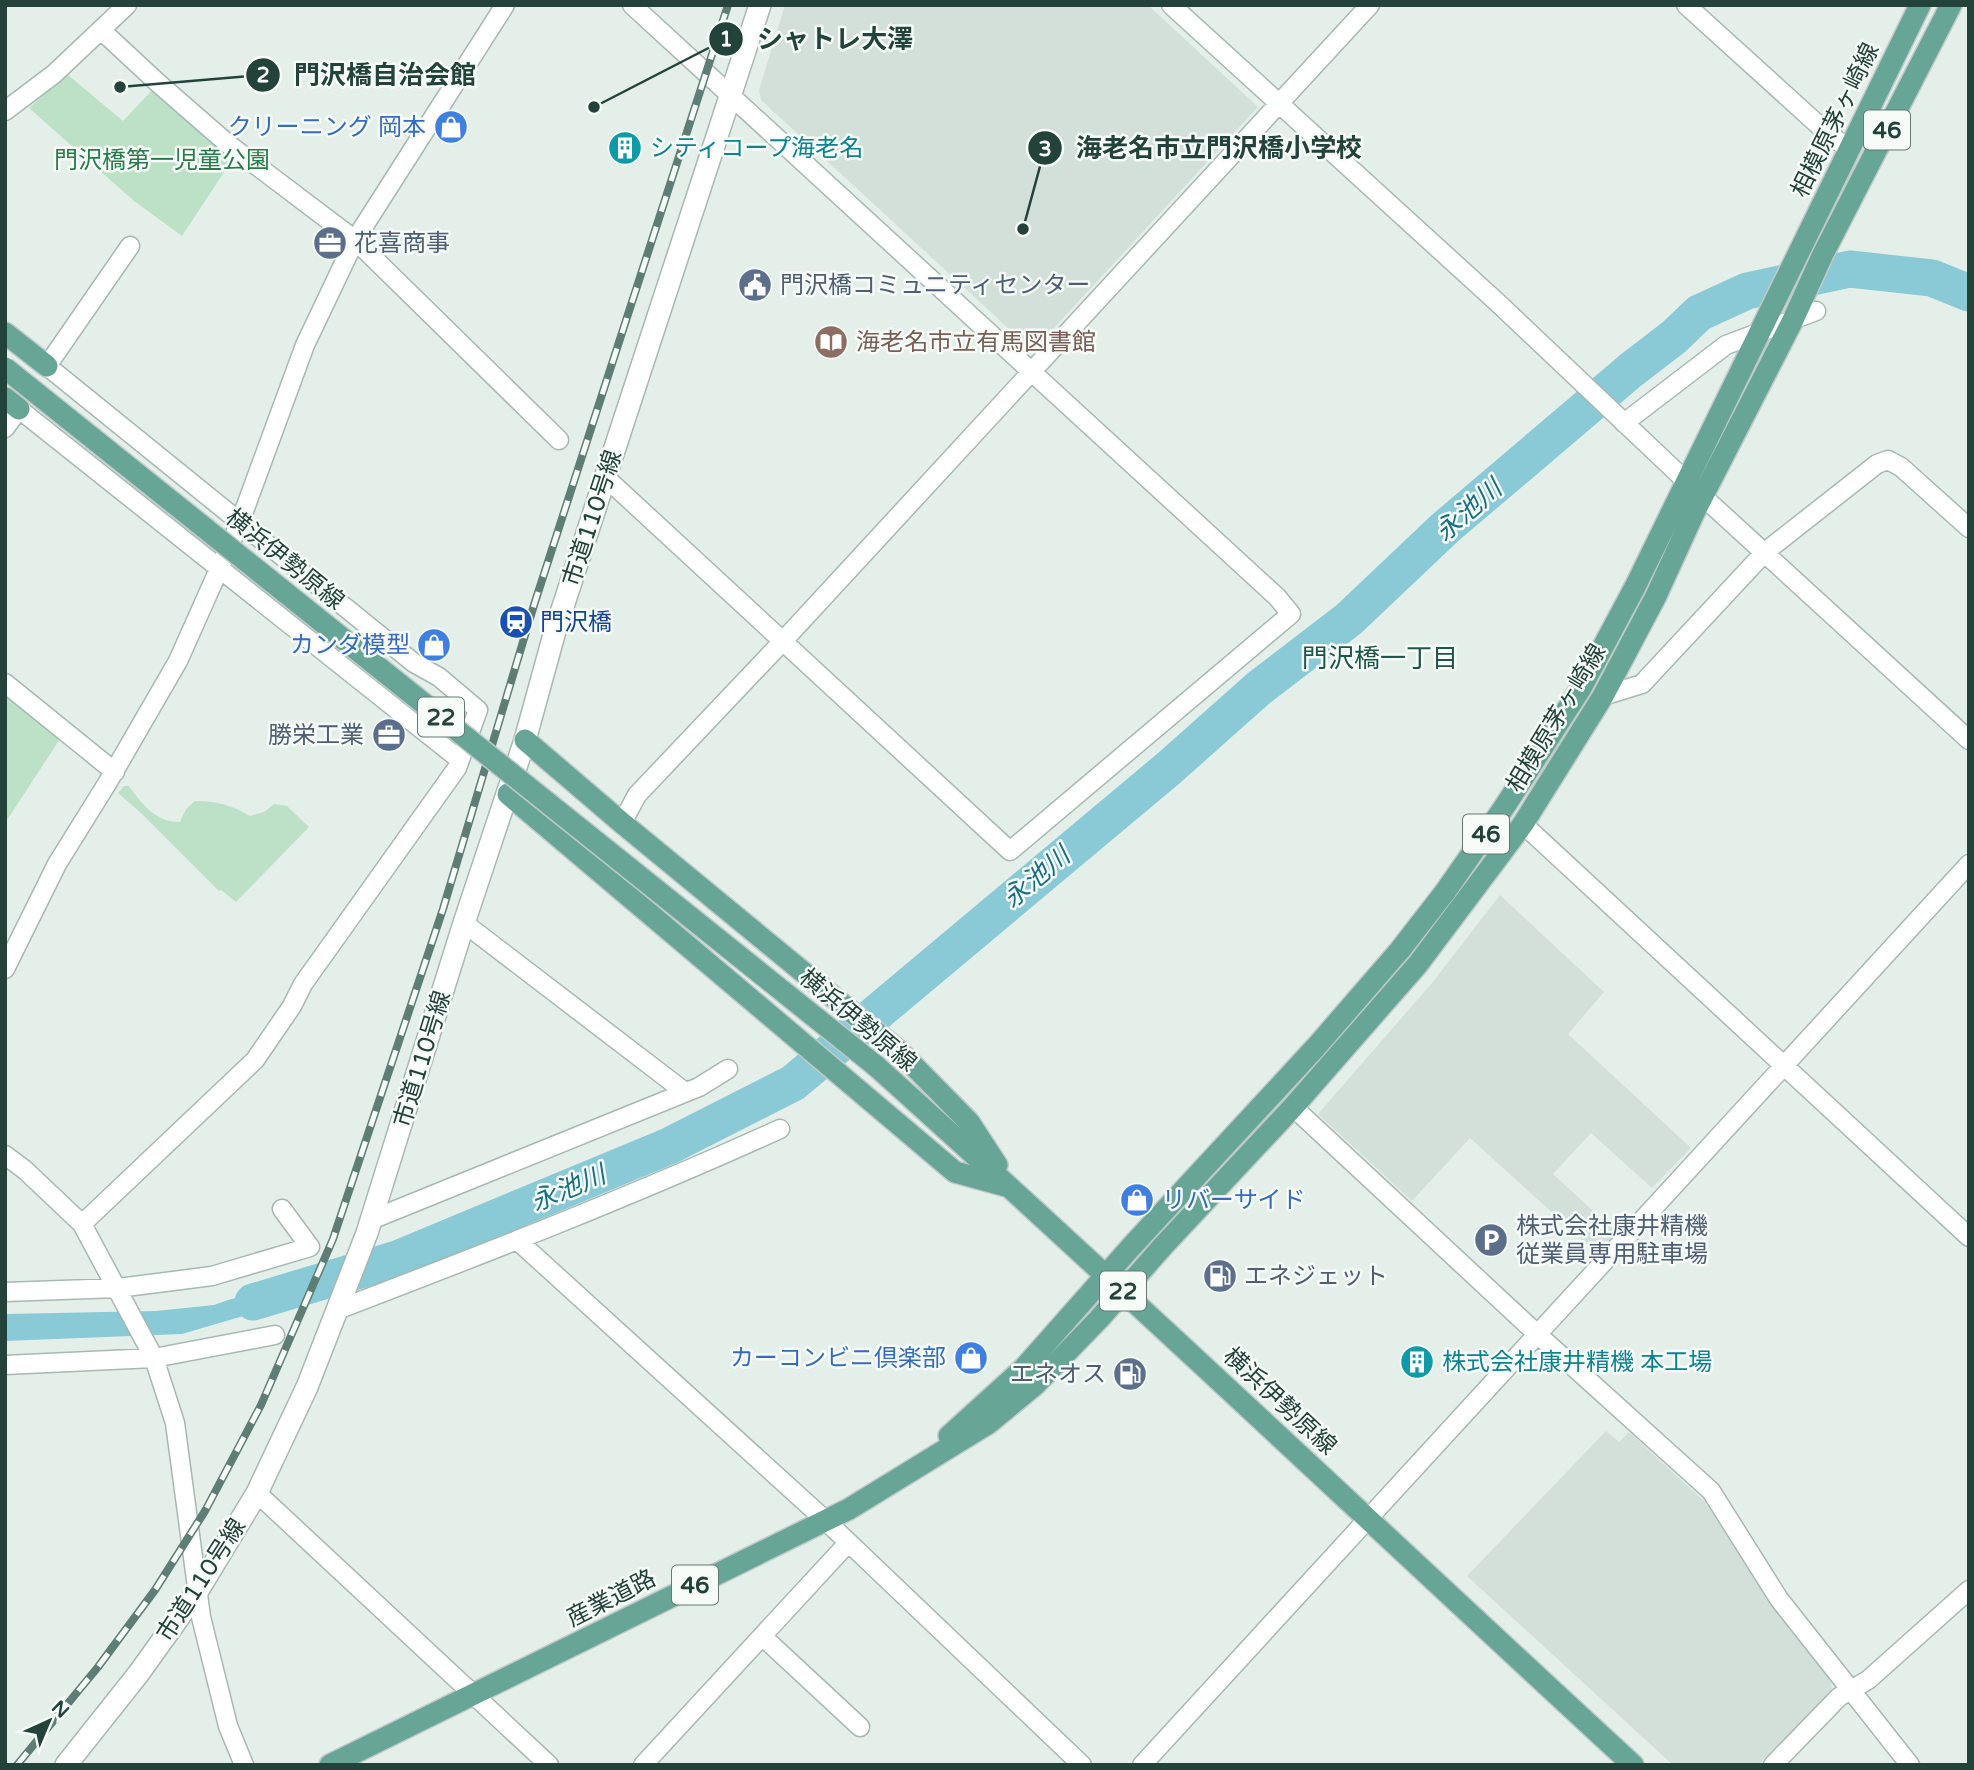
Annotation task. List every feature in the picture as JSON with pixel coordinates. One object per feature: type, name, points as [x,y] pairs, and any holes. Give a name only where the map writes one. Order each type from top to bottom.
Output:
[{"type":"main road","name":"相模原茅ヶ崎線","points":[[1106,1275],[1316,1047],[1400,950],[1506,806],[1581,688],[1635,587],[1920,5]]},
{"type":"main road","name":"相模原茅ヶ崎線","points":[[1124,1292],[1293,1107],[1418,964],[1523,824],[1603,696],[1656,597],[1703,497],[1801,314],[1823,254],[1951,5]]},
{"type":"main road","points":[[5,333],[47,366]]},
{"type":"main road","name":"横浜伊勢原線","points":[[5,368],[876,1066],[1012,1188],[1633,1765]]},
{"type":"main road","points":[[525,740],[899,1051],[969,1122],[1012,1188]]},
{"type":"main road","points":[[508,794],[955,1172],[1012,1188]]},
{"type":"main road","name":"産業道路","points":[[912,1470],[1024,1368],[1106,1275]]},
{"type":"main road","name":"産業道路","points":[[330,1765],[849,1509],[989,1423],[1035,1385],[1124,1292]]},
{"type":"street","points":[[5,111],[54,74],[127,5]]},
{"type":"street","points":[[5,969],[57,864],[115,772],[178,661],[221,570],[304,345],[355,240],[505,5]]},
{"type":"street","points":[[605,477],[1010,851],[1291,614],[1277,597],[632,5]]},
{"type":"street","name":"市道110号線","points":[[369,1226],[464,923],[525,740],[555,631],[760,5]]},
{"type":"street","points":[[1171,5],[1498,303],[1686,482],[1969,740]]},
{"type":"street","points":[[622,823],[637,795],[783,641],[1370,5]]},
{"type":"street","points":[[1686,5],[1825,131],[1850,150]]},
{"type":"street","points":[[102,30],[228,144],[355,240],[559,440]]},
{"type":"street","points":[[82,1224],[255,1060],[292,1006],[303,984],[457,768],[478,709],[439,677],[422,669],[47,366],[130,246]]},
{"type":"street","points":[[1622,421],[1726,345],[1762,327],[1801,314]]},
{"type":"street","points":[[5,428],[12,403],[459,760]]},
{"type":"street","points":[[1603,696],[1642,684],[1765,552],[1877,464],[1888,460],[1901,467],[1969,528]]},
{"type":"street","points":[[344,668],[372,629]]},
{"type":"street","points":[[5,683],[115,772]]},
{"type":"street","points":[[1523,824],[1969,1237]]},
{"type":"street","points":[[1142,1765],[1969,864]]},
{"type":"street","points":[[464,923],[685,1092]]},
{"type":"street","points":[[339,1306],[369,1226],[685,1092],[728,1069]]},
{"type":"street","points":[[1293,1107],[1711,1491],[1779,1599],[1910,1765]]},
{"type":"street","points":[[339,1306],[517,1240],[780,1129]]},
{"type":"street","points":[[5,1155],[25,1170],[82,1224],[152,1353],[175,1423],[197,1592],[221,1704],[244,1765]]},
{"type":"street","points":[[5,1292],[120,1292],[212,1276],[310,1247],[282,1209]]},
{"type":"street","points":[[517,1240],[825,1520],[1082,1765]]},
{"type":"street","name":"市道110号線","points":[[66,1765],[131,1683],[197,1592],[257,1493],[307,1387],[339,1306]]},
{"type":"street","points":[[5,1365],[152,1353],[275,1335]]},
{"type":"street","points":[[257,1493],[549,1765]]},
{"type":"street","points":[[643,1765],[848,1543]]},
{"type":"street","points":[[1773,1765],[1839,1698],[1868,1680],[1969,1590]]},
{"type":"street","points":[[762,1636],[860,1727]]},
{"type":"shaded area","points":[[785,5],[1148,5],[1258,107],[1033,351],[761,100],[759,90]]},
{"type":"shaded area","points":[[1500,895],[1604,992],[1568,1034],[1691,1148],[1652,1188],[1591,1133],[1553,1174],[1617,1233],[1598,1254],[1470,1138],[1412,1201],[1318,1114],[1432,983]]},
{"type":"shaded area","points":[[1606,1431],[1619,1442],[1629,1432],[1705,1502],[1761,1589],[1831,1682],[1832,1691],[1758,1765],[1673,1765],[1467,1576]]},
{"type":"green space","name":"門沢橋第一児童公園","points":[[67,74],[123,121],[155,87],[234,157],[182,236],[134,201],[29,108]]},
{"type":"green space","points":[[5,690],[62,736],[5,823]]},
{"type":"green space","points":[[124,786],[129,786],[150,811],[171,821],[180,822],[186,809],[195,801],[224,804],[250,816],[264,812],[274,804],[287,806],[309,827],[236,902],[219,891],[118,793]]},
{"type":"water","points":[[307,1276],[298,1300],[182,1334],[5,1341],[5,1314],[156,1311],[214,1305],[246,1297],[247,1292]]},
{"type":"waterway","name":"永池川","points":[[253,1302],[397,1259],[669,1146],[793,1083],[1169,768],[1259,688],[1349,619],[1445,528],[1631,370],[1674,337],[1699,313],[1747,291],[1850,269],[1932,278],[1969,293]]},
{"type":"railway","points":[[17,1765],[98,1667],[155,1590],[205,1511],[261,1405],[333,1239],[443,909],[534,605],[728,5]]},
{"type":"place","name":"門沢橋自治会館","points":[[120,87]]},
{"type":"place","name":"シャトレ大澤","points":[[594,107]]},
{"type":"place","name":"クリーニング 岡本","points":[[451,127]]},
{"type":"place","name":"シティコープ海老名","points":[[625,148]]},
{"type":"place","name":"海老名市立門沢橋小学校","points":[[1023,229]]},
{"type":"place","name":"花喜商事","points":[[330,243]]},
{"type":"place","name":"門沢橋コミュニティセンター","points":[[755,285]]},
{"type":"place","name":"海老名市立有馬図書館","points":[[831,342]]},
{"type":"place","name":"門沢橋","points":[[516,622]]},
{"type":"place","name":"カンダ模型","points":[[434,645]]},
{"type":"place","name":"勝栄工業","points":[[389,735]]},
{"type":"place","name":"リバーサイド","points":[[1137,1200]]},
{"type":"place","name":"株式会社康井精機 従業員専用駐車場","points":[[1491,1240]]},
{"type":"place","name":"エネジェット","points":[[1220,1276]]},
{"type":"place","name":"カーコンビニ倶楽部","points":[[971,1358]]},
{"type":"place","name":"株式会社康井精機 本工場","points":[[1417,1362]]},
{"type":"place","name":"エネオス","points":[[1130,1374]]},
{"type":"district","name":"門沢橋一丁目","points":[[1380,658]]}]
